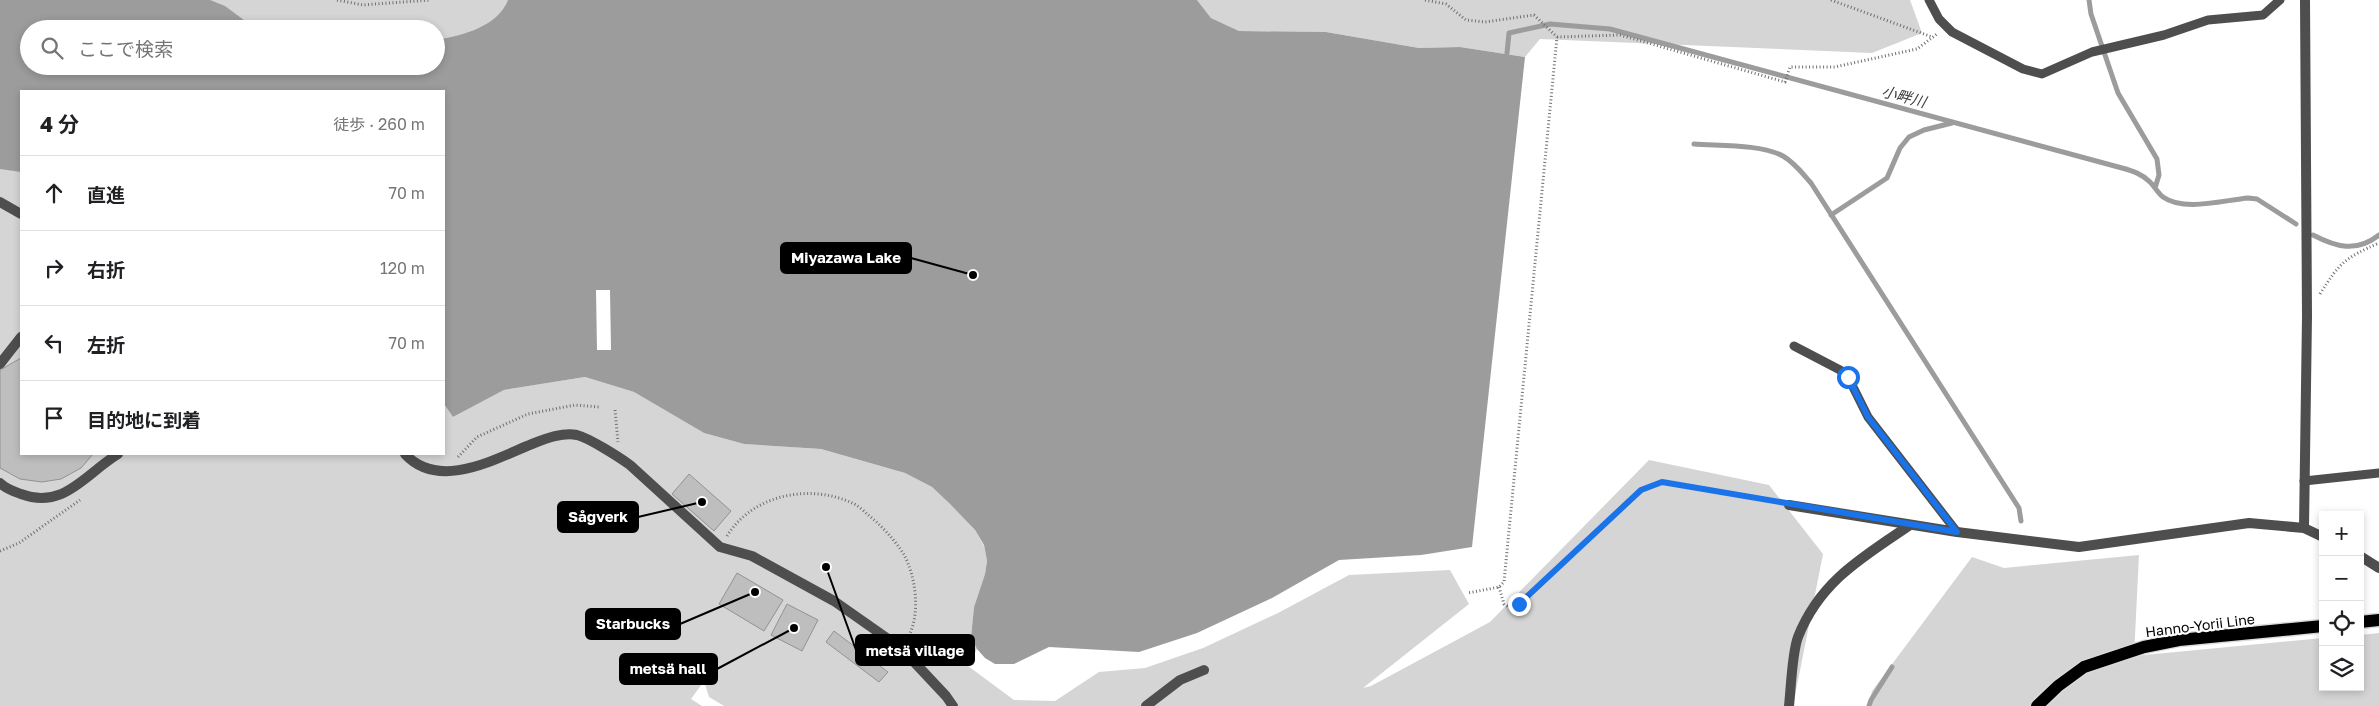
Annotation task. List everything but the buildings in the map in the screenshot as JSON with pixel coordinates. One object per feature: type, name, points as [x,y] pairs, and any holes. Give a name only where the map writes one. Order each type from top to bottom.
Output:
[{"type":"main road","points":[[2364,622],[2379,620]]},
{"type":"main road","name":"Hanno-Yorii Line","points":[[2038,706],[2058,686],[2084,667],[2144,647],[2179,640],[2319,626]]},
{"type":"street","points":[[2304,528],[2307,316],[2305,0]]},
{"type":"street","points":[[0,202],[20,213]]},
{"type":"street","points":[[0,364],[20,338]]},
{"type":"street","points":[[406,455],[426,468],[443,472],[461,471],[552,436],[576,435],[619,457],[720,547],[752,556],[834,601],[901,648],[953,706]]},
{"type":"street","points":[[0,484],[35,499],[61,495],[85,479],[99,465],[116,455]]},
{"type":"street","points":[[1789,505],[1957,532],[2079,547],[2249,523],[2304,528],[2319,535]]},
{"type":"street","points":[[1789,706],[1797,638],[1822,592],[1847,569],[1910,525]]},
{"type":"street","points":[[2364,559],[2379,568]]},
{"type":"street","points":[[1146,706],[1180,680],[1204,670]]},
{"type":"lane","points":[[1929,0],[1945,27],[2022,69],[2042,74],[2092,52],[2164,35],[2208,20],[2250,18],[2263,15],[2280,0]]},
{"type":"lane","points":[[1794,346],[1840,370],[1848,377],[1868,417],[1957,532]]},
{"type":"lane","points":[[2304,482],[2379,473]]},
{"type":"path","points":[[337,0],[363,5],[430,0]]},
{"type":"path","points":[[1425,0],[1446,4],[1466,20],[1486,22],[1534,15],[1540,18],[1557,37],[1620,35],[1785,82],[1790,67],[1835,67],[1917,50],[1945,27]]},
{"type":"path","points":[[1831,0],[1932,37]]},
{"type":"path","points":[[1468,592],[1499,587],[1504,582],[1557,37]]},
{"type":"path","points":[[2307,316],[2335,269],[2348,257],[2379,243]]},
{"type":"path","points":[[443,472],[477,437],[528,414],[575,405],[599,407]]},
{"type":"path","points":[[614,410],[619,457]]},
{"type":"path","points":[[0,550],[19,543],[76,504],[86,491],[85,479]]},
{"type":"path","points":[[1499,587],[1504,604],[1510,608],[1519,604],[1641,490],[1662,482],[1789,505]]},
{"type":"path","points":[[720,547],[736,520],[772,499],[793,494],[824,495],[853,503],[883,527],[904,554],[914,586],[916,616],[911,632],[901,648]]},
{"type":"shaded area","points":[[0,0],[508,0],[503,9],[488,23],[468,32],[445,38],[445,20],[20,20],[20,75],[26,75],[20,90],[20,455],[445,455],[445,405],[453,417],[504,390],[585,377],[634,392],[704,433],[744,444],[821,449],[905,473],[932,487],[975,530],[984,546],[987,561],[985,574],[974,607],[971,636],[977,649],[968,666],[1014,700],[1055,701],[1099,672],[1145,668],[1203,648],[1278,613],[1349,575],[1450,570],[1469,604],[1363,688],[1371,686],[1490,622],[1649,460],[1769,485],[1823,554],[1793,706],[724,706],[709,697],[704,681],[691,699],[702,706],[0,706]]},
{"type":"shaded area","points":[[0,0],[210,0],[225,6],[244,20],[20,20],[20,75],[445,75],[445,38],[468,32],[488,23],[503,9],[508,0],[1197,0],[1211,18],[1239,31],[1326,32],[1419,48],[1460,47],[1525,57],[1472,547],[1421,555],[1339,560],[1272,598],[1197,633],[1139,652],[1049,647],[1014,664],[995,664],[985,658],[977,649],[971,637],[974,607],[985,574],[987,561],[984,545],[975,530],[932,487],[905,473],[821,449],[744,444],[704,433],[634,392],[585,377],[504,390],[453,417],[445,405],[445,90],[20,90],[20,172],[0,169]]},
{"type":"shaded area","points":[[1197,0],[1910,0],[1922,33],[1872,53],[1540,39],[1525,57],[1460,47],[1419,48],[1326,32],[1239,31],[1211,18]]},
{"type":"shaded area","points":[[2139,555],[2134,656],[2319,638],[2319,691],[2364,691],[2364,635],[2379,633],[2379,706],[1868,706],[1872,691],[1972,557],[2004,568]]},
{"type":"pier","points":[[596,290],[610,290],[611,350],[597,350]]},
{"type":"waterway","points":[[2089,0],[2091,14],[2118,93],[2157,159],[2159,175],[2155,188]]},
{"type":"waterway","name":"小畔川","points":[[1507,53],[1509,33],[1550,24],[1610,29],[2126,169],[2144,177],[2163,197],[2182,204],[2216,203],[2248,198],[2257,199],[2296,224]]},
{"type":"waterway","points":[[1831,215],[1887,178],[1900,148],[1909,137],[1924,130],[1952,123]]},
{"type":"waterway","points":[[1694,144],[1752,147],[1774,152],[1795,165],[1805,176],[2019,508],[2021,521]]},
{"type":"waterway","name":"小畔川","points":[[2313,235],[2330,243],[2346,246],[2362,244],[2371,241],[2379,235]]},
{"type":"waterway","points":[[1869,706],[1892,667]]},
{"type":"place","name":"Miyazawa Lake","points":[[973,275]]},
{"type":"place","name":"Sågverk","points":[[702,502]]},
{"type":"place","name":"metsä village","points":[[826,567]]},
{"type":"place","name":"Starbucks","points":[[755,592]]},
{"type":"place","name":"metsä hall","points":[[794,628]]},
{"type":"route","points":[[1519,604],[1641,490],[1662,482],[1957,532],[1868,417],[1848,377]]}]
